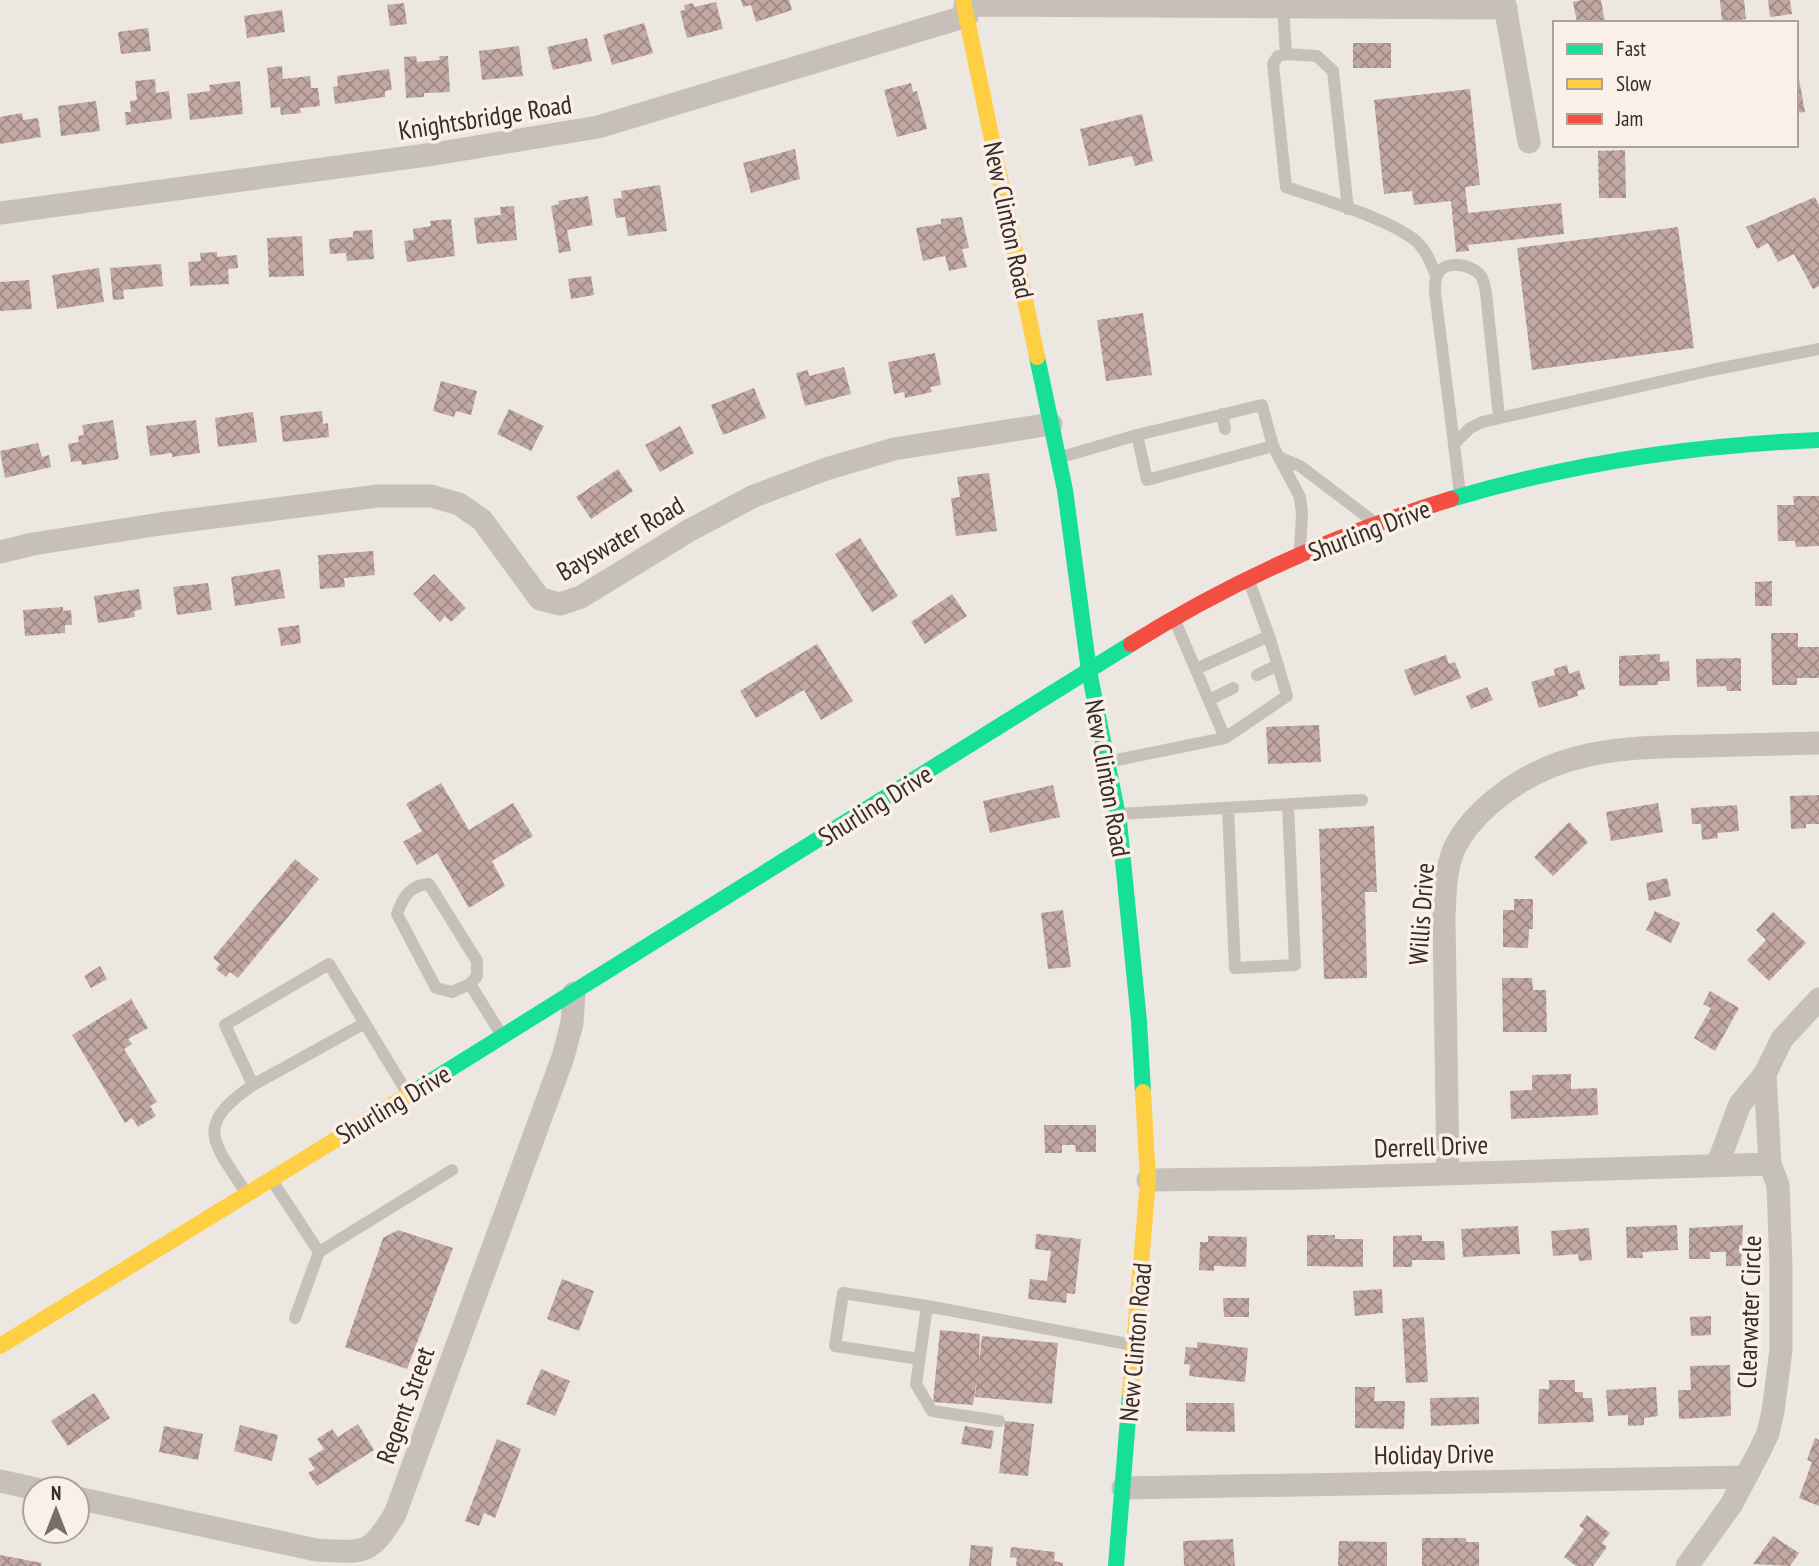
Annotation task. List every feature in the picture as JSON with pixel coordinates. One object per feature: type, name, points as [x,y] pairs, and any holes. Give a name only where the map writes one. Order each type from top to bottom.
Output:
[{"type":"main road","name":"New Clinton Road","points":[[965,7],[1071,528],[1089,671],[1118,814],[1139,1021],[1148,1180],[1116,1566]]},
{"type":"main road","name":"Shurling Drive","points":[[0,1346],[574,993],[1089,671],[1248,580],[1376,524],[1546,473],[1671,451],[1819,440]]},
{"type":"street","name":"Knightsbridge Road","points":[[0,213],[434,155],[598,127],[965,7],[1505,4]]},
{"type":"street","points":[[1505,4],[1529,142]]},
{"type":"street","name":"Bayswater Road","points":[[0,552],[33,544],[160,524],[378,496],[431,496],[459,504],[482,520],[540,599],[560,604],[581,597],[690,530],[754,496],[825,469],[894,449],[1051,424]]},
{"type":"street","name":"Willis Drive","points":[[1448,1174],[1444,917],[1446,876],[1454,850],[1480,813],[1499,796],[1528,777],[1578,757],[1616,749],[1819,743]]},
{"type":"street","name":"Regent Street","points":[[91,1501],[316,1550],[354,1552],[369,1548],[381,1538],[395,1514],[563,1057],[572,1023],[574,993]]},
{"type":"street","points":[[1717,1166],[1740,1104],[1765,1074],[1782,1039],[1819,999]]},
{"type":"street","points":[[1765,1074],[1770,1164]]},
{"type":"street","name":"Derrell Drive","points":[[1148,1180],[1770,1164]]},
{"type":"street","name":"Clearwater Circle","points":[[1688,1566],[1731,1505],[1768,1433],[1773,1411],[1781,1350],[1781,1267],[1777,1185],[1770,1164]]},
{"type":"street","name":"Holiday Drive","points":[[1123,1489],[1746,1477]]},
{"type":"street","points":[[0,1481],[21,1486]]},
{"type":"lane","points":[[1283,7],[1286,54]]},
{"type":"lane","points":[[1348,209],[1333,71],[1317,56],[1278,56],[1273,64],[1286,187],[1397,229],[1417,242],[1427,253],[1436,275],[1435,292],[1460,498]]},
{"type":"lane","points":[[1436,275],[1449,265],[1464,266],[1475,270],[1482,277],[1499,417]]},
{"type":"lane","points":[[1454,444],[1470,428],[1499,417],[1819,349]]},
{"type":"lane","points":[[1058,458],[1137,435],[1168,434],[1195,421],[1262,405],[1273,446],[1300,497],[1302,513],[1299,556]]},
{"type":"lane","points":[[1222,414],[1225,429]]},
{"type":"lane","points":[[1195,421],[1198,434]]},
{"type":"lane","points":[[1137,435],[1147,480],[1174,468],[1273,446]]},
{"type":"lane","points":[[1281,458],[1300,466],[1376,524]]},
{"type":"lane","points":[[1107,762],[1225,738],[1287,696],[1248,580]]},
{"type":"lane","points":[[1174,620],[1225,738]]},
{"type":"lane","points":[[1196,669],[1269,636]]},
{"type":"lane","points":[[1257,675],[1278,665]]},
{"type":"lane","points":[[1209,700],[1233,688]]},
{"type":"lane","points":[[1118,814],[1362,800]]},
{"type":"lane","points":[[1228,808],[1236,968],[1295,965],[1288,805]]},
{"type":"lane","points":[[429,884],[477,961],[477,976],[470,984],[452,992],[436,988],[397,914],[401,902],[410,890],[429,884]]},
{"type":"lane","points":[[253,1085],[225,1025],[329,964],[408,1095]]},
{"type":"lane","points":[[470,984],[503,1037]]},
{"type":"lane","points":[[247,1194],[219,1152],[214,1138],[215,1121],[228,1102],[253,1085],[365,1023]]},
{"type":"lane","points":[[295,1318],[320,1252],[452,1170]]},
{"type":"lane","points":[[271,1179],[320,1252]]},
{"type":"lane","points":[[919,1359],[835,1346],[843,1293],[1135,1345]]},
{"type":"lane","points":[[927,1306],[916,1384],[932,1411],[999,1421]]},
{"type":"building","points":[[741,0],[789,0],[792,10],[756,22],[751,5],[743,7]]},
{"type":"building","points":[[1601,0],[1605,21],[1577,21],[1573,2]]},
{"type":"building","points":[[1720,0],[1744,0],[1746,19],[1722,21]]},
{"type":"building","points":[[1768,0],[1790,0],[1792,14],[1770,17]]},
{"type":"building","points":[[716,2],[723,29],[687,38],[680,11],[685,10],[684,5],[693,3],[694,7]]},
{"type":"building","points":[[404,3],[407,24],[390,26],[387,5]]},
{"type":"building","points":[[282,10],[285,32],[247,38],[244,16]]},
{"type":"building","points":[[644,23],[653,53],[612,65],[603,35]]},
{"type":"building","points":[[148,28],[151,51],[121,54],[118,32]]},
{"type":"building","points":[[587,38],[592,61],[553,70],[547,47]]},
{"type":"building","points":[[1353,43],[1391,43],[1391,68],[1353,68]]},
{"type":"building","points":[[519,46],[523,76],[482,80],[479,51]]},
{"type":"building","points":[[416,56],[417,62],[440,60],[439,56],[448,56],[450,92],[424,93],[424,97],[406,98],[404,57]]},
{"type":"building","points":[[282,66],[283,79],[310,76],[311,88],[318,88],[320,106],[300,108],[301,113],[281,115],[280,107],[271,108],[267,68]]},
{"type":"building","points":[[389,69],[392,90],[385,91],[385,97],[335,104],[333,87],[338,86],[337,76]]},
{"type":"building","points":[[1798,74],[1805,112],[1798,113]]},
{"type":"building","points":[[155,79],[156,93],[169,91],[172,119],[126,125],[125,112],[131,112],[130,101],[137,100],[135,81]]},
{"type":"building","points":[[240,81],[243,114],[190,120],[187,94],[210,91],[209,85]]},
{"type":"building","points":[[911,83],[913,92],[917,91],[927,129],[897,137],[884,90]]},
{"type":"building","points":[[1470,89],[1480,185],[1465,187],[1468,213],[1561,203],[1564,234],[1468,245],[1469,251],[1456,252],[1451,201],[1414,205],[1412,191],[1384,194],[1374,100]]},
{"type":"building","points":[[96,101],[100,131],[61,136],[58,106]]},
{"type":"building","points":[[22,113],[23,120],[38,118],[41,137],[0,144],[0,117]]},
{"type":"building","points":[[1142,114],[1153,161],[1135,166],[1132,156],[1089,166],[1080,129]]},
{"type":"building","points":[[795,149],[800,179],[751,193],[743,163]]},
{"type":"building","points":[[1625,150],[1626,198],[1599,198],[1598,151]]},
{"type":"building","points":[[660,185],[667,231],[628,236],[625,217],[616,218],[613,199],[622,198],[621,191]]},
{"type":"building","points":[[588,196],[593,225],[567,230],[571,251],[559,253],[551,206],[559,204],[558,201]]},
{"type":"building","points":[[1815,197],[1819,205],[1819,286],[1813,289],[1794,254],[1778,262],[1768,243],[1757,249],[1746,227]]},
{"type":"building","points":[[514,206],[517,240],[477,244],[474,218],[501,215],[500,207]]},
{"type":"building","points":[[962,217],[969,248],[962,249],[967,267],[949,271],[945,256],[923,261],[916,228],[941,224],[941,219]]},
{"type":"building","points":[[451,219],[455,256],[407,262],[404,241],[414,240],[413,229],[431,226],[430,221]]},
{"type":"building","points":[[1678,227],[1694,348],[1532,370],[1517,248]]},
{"type":"building","points":[[372,230],[374,259],[347,261],[346,253],[330,254],[329,239],[353,237],[353,231]]},
{"type":"building","points":[[302,236],[304,276],[269,277],[267,238]]},
{"type":"building","points":[[217,252],[217,257],[237,255],[238,268],[228,269],[229,284],[190,286],[188,262],[201,261],[200,253]]},
{"type":"building","points":[[161,264],[163,286],[123,290],[124,299],[113,300],[110,268]]},
{"type":"building","points":[[99,268],[104,302],[57,309],[52,275]]},
{"type":"building","points":[[591,276],[594,295],[571,299],[568,279]]},
{"type":"building","points":[[29,280],[32,309],[0,311],[0,282]]},
{"type":"building","points":[[1143,313],[1152,375],[1106,381],[1097,320]]},
{"type":"building","points":[[935,353],[941,385],[930,387],[932,392],[905,398],[904,392],[894,394],[888,362]]},
{"type":"building","points":[[844,367],[851,394],[805,406],[796,373],[808,370],[809,376]]},
{"type":"building","points":[[441,381],[477,391],[471,415],[456,411],[454,417],[433,411]]},
{"type":"building","points":[[754,388],[766,418],[723,435],[711,405]]},
{"type":"building","points":[[509,409],[544,426],[531,451],[497,434]]},
{"type":"building","points":[[322,411],[323,424],[328,423],[329,437],[283,442],[280,416]]},
{"type":"building","points":[[253,412],[257,442],[218,447],[215,418]]},
{"type":"building","points":[[113,420],[119,459],[82,465],[81,461],[71,462],[68,444],[79,442],[78,436],[84,435],[82,425]]},
{"type":"building","points":[[196,420],[200,453],[172,457],[172,453],[150,456],[146,426]]},
{"type":"building","points":[[680,426],[694,453],[660,472],[645,445]]},
{"type":"building","points":[[38,443],[42,457],[49,455],[51,467],[5,478],[0,451]]},
{"type":"building","points":[[618,469],[633,491],[591,519],[576,497]]},
{"type":"building","points":[[989,473],[997,531],[956,536],[951,498],[960,497],[957,477]]},
{"type":"building","points":[[1793,496],[1819,496],[1819,546],[1796,547],[1795,541],[1778,541],[1777,505],[1794,505]]},
{"type":"building","points":[[860,538],[898,596],[872,612],[835,554]]},
{"type":"building","points":[[373,551],[375,575],[344,578],[345,587],[320,589],[318,555]]},
{"type":"building","points":[[280,569],[285,598],[235,606],[231,577]]},
{"type":"building","points":[[434,574],[466,608],[451,622],[445,616],[440,622],[413,594]]},
{"type":"building","points":[[1772,581],[1772,606],[1755,606],[1755,582]]},
{"type":"building","points":[[208,583],[212,610],[177,615],[173,587]]},
{"type":"building","points":[[139,589],[142,609],[134,611],[135,617],[98,623],[94,596]]},
{"type":"building","points":[[952,594],[967,616],[925,644],[911,622]]},
{"type":"building","points":[[63,607],[63,611],[71,610],[72,625],[65,625],[65,633],[25,636],[23,610]]},
{"type":"building","points":[[299,625],[301,643],[281,646],[278,628]]},
{"type":"building","points":[[1771,633],[1798,633],[1798,647],[1819,647],[1819,678],[1797,678],[1797,685],[1772,685]]},
{"type":"building","points":[[817,644],[853,701],[821,720],[804,690],[756,718],[740,691]]},
{"type":"building","points":[[1660,654],[1660,662],[1669,661],[1670,681],[1658,681],[1658,685],[1619,686],[1619,656]]},
{"type":"building","points":[[1446,655],[1449,664],[1455,662],[1461,678],[1414,696],[1404,670]]},
{"type":"building","points":[[1741,658],[1741,691],[1727,691],[1726,686],[1697,687],[1696,659]]},
{"type":"building","points":[[1567,665],[1569,674],[1579,670],[1585,689],[1577,691],[1578,696],[1539,708],[1531,682],[1555,675],[1554,669]]},
{"type":"building","points":[[1487,687],[1493,700],[1471,709],[1466,696]]},
{"type":"building","points":[[1319,725],[1321,762],[1268,764],[1266,727]]},
{"type":"building","points":[[441,783],[469,830],[513,803],[533,836],[492,861],[505,886],[469,908],[437,853],[417,865],[403,842],[422,831],[406,804]]},
{"type":"building","points":[[1053,785],[1060,817],[990,833],[983,801]]},
{"type":"building","points":[[1819,795],[1819,824],[1806,824],[1806,828],[1791,829],[1790,796]]},
{"type":"building","points":[[1658,803],[1663,832],[1611,841],[1606,812]]},
{"type":"building","points":[[1737,805],[1739,831],[1717,833],[1718,838],[1702,840],[1701,824],[1692,824],[1691,808]]},
{"type":"building","points":[[1569,822],[1588,842],[1553,876],[1534,857]]},
{"type":"building","points":[[1374,826],[1377,892],[1365,892],[1367,978],[1324,979],[1319,829]]},
{"type":"building","points":[[295,859],[319,879],[238,978],[230,972],[226,977],[216,969],[220,964],[213,958]]},
{"type":"building","points":[[1667,878],[1671,896],[1649,901],[1646,883]]},
{"type":"building","points":[[1514,899],[1533,899],[1533,929],[1529,929],[1528,948],[1503,947],[1503,910],[1514,910]]},
{"type":"building","points":[[1063,910],[1071,967],[1048,969],[1041,913]]},
{"type":"building","points":[[1655,911],[1680,923],[1671,943],[1646,930]]},
{"type":"building","points":[[1773,912],[1806,943],[1769,981],[1747,960],[1766,940],[1756,930]]},
{"type":"building","points":[[100,966],[107,979],[91,988],[84,976]]},
{"type":"building","points":[[1502,978],[1532,978],[1533,990],[1546,990],[1547,1032],[1503,1032]]},
{"type":"building","points":[[1710,991],[1739,1008],[1715,1051],[1694,1038],[1711,1008],[1703,1004]]},
{"type":"building","points":[[131,999],[148,1028],[128,1039],[132,1044],[124,1049],[157,1102],[150,1106],[156,1116],[138,1127],[132,1118],[125,1123],[72,1035]]},
{"type":"building","points":[[1571,1074],[1571,1089],[1597,1088],[1598,1115],[1511,1119],[1510,1091],[1532,1090],[1532,1075]]},
{"type":"building","points":[[1044,1125],[1096,1125],[1096,1152],[1076,1152],[1075,1145],[1062,1145],[1062,1153],[1045,1153]]},
{"type":"building","points":[[1677,1225],[1678,1250],[1642,1252],[1643,1258],[1627,1258],[1626,1227]]},
{"type":"building","points":[[1743,1225],[1741,1266],[1726,1266],[1726,1252],[1710,1252],[1710,1259],[1689,1259],[1689,1228]]},
{"type":"building","points":[[1518,1226],[1520,1254],[1463,1257],[1461,1229]]},
{"type":"building","points":[[1589,1228],[1592,1260],[1579,1261],[1578,1254],[1553,1256],[1551,1231]]},
{"type":"building","points":[[398,1230],[453,1248],[407,1369],[345,1347],[383,1238]]},
{"type":"building","points":[[1036,1234],[1081,1239],[1075,1294],[1067,1293],[1066,1303],[1028,1299],[1030,1279],[1047,1281],[1051,1251],[1035,1249]]},
{"type":"building","points":[[1307,1235],[1363,1239],[1363,1267],[1307,1266]]},
{"type":"building","points":[[1422,1235],[1422,1241],[1444,1241],[1445,1260],[1412,1260],[1412,1267],[1393,1267],[1393,1236]]},
{"type":"building","points":[[1208,1236],[1247,1237],[1246,1267],[1214,1266],[1214,1271],[1199,1270],[1200,1242],[1208,1242]]},
{"type":"building","points":[[562,1279],[594,1291],[579,1331],[547,1319]]},
{"type":"building","points":[[1382,1289],[1383,1313],[1355,1316],[1353,1291]]},
{"type":"building","points":[[1223,1298],[1249,1298],[1249,1317],[1224,1317]]},
{"type":"building","points":[[1711,1316],[1711,1335],[1691,1336],[1690,1317]]},
{"type":"building","points":[[1424,1317],[1428,1382],[1406,1383],[1402,1319]]},
{"type":"building","points":[[940,1330],[980,1334],[979,1363],[982,1336],[1058,1343],[1052,1404],[975,1397],[977,1378],[973,1405],[933,1402]]},
{"type":"building","points":[[1197,1342],[1248,1348],[1245,1382],[1189,1376],[1190,1365],[1184,1364],[1186,1347],[1197,1348]]},
{"type":"building","points":[[1730,1365],[1731,1416],[1679,1419],[1678,1390],[1691,1390],[1690,1366]]},
{"type":"building","points":[[541,1369],[570,1381],[555,1416],[526,1404]]},
{"type":"building","points":[[1549,1380],[1575,1380],[1575,1392],[1583,1392],[1583,1398],[1592,1398],[1594,1422],[1538,1424],[1539,1389],[1549,1389]]},
{"type":"building","points":[[1355,1387],[1375,1387],[1374,1401],[1405,1401],[1404,1429],[1355,1428]]},
{"type":"building","points":[[1656,1387],[1658,1416],[1644,1418],[1644,1425],[1628,1426],[1628,1415],[1608,1416],[1606,1390]]},
{"type":"building","points":[[94,1393],[110,1418],[68,1446],[51,1421]]},
{"type":"building","points":[[1479,1397],[1479,1424],[1431,1426],[1430,1398]]},
{"type":"building","points":[[1186,1403],[1234,1403],[1235,1432],[1186,1431]]},
{"type":"building","points":[[1005,1421],[1034,1424],[1028,1476],[999,1473]]},
{"type":"building","points":[[358,1424],[374,1450],[317,1486],[308,1473],[315,1469],[308,1459],[324,1449],[317,1439],[332,1429],[338,1437]]},
{"type":"building","points":[[240,1425],[278,1435],[272,1461],[234,1451]]},
{"type":"building","points":[[164,1426],[203,1434],[198,1460],[159,1452]]},
{"type":"building","points":[[965,1426],[994,1431],[991,1449],[961,1444]]},
{"type":"building","points":[[1815,1438],[1819,1440],[1819,1506],[1799,1498],[1812,1462],[1807,1460]]},
{"type":"building","points":[[497,1439],[521,1449],[495,1518],[484,1513],[479,1526],[465,1521]]},
{"type":"building","points":[[1587,1515],[1610,1533],[1602,1543],[1607,1547],[1593,1566],[1576,1566],[1564,1557],[1584,1529],[1579,1526]]},
{"type":"building","points":[[1773,1536],[1799,1553],[1790,1566],[1753,1564]]},
{"type":"building","points":[[1422,1538],[1466,1538],[1466,1542],[1479,1542],[1479,1566],[1422,1566]]},
{"type":"building","points":[[1233,1539],[1235,1566],[1184,1566],[1183,1541]]},
{"type":"building","points":[[1339,1541],[1387,1542],[1387,1566],[1338,1566]]},
{"type":"building","points":[[971,1545],[993,1547],[991,1566],[969,1566]]},
{"type":"building","points":[[1011,1547],[1055,1552],[1054,1561],[1063,1563],[1063,1566],[1016,1566],[1017,1558],[1010,1557]]},
{"type":"building","points":[[0,1555],[42,1563],[41,1566],[0,1566]]},
{"type":"traffic: fast","points":[[1037,357],[1065,490],[1089,671],[1119,821],[1139,1021],[1143,1092]]},
{"type":"traffic: fast","points":[[1451,499],[1542,475],[1634,458],[1726,446],[1819,440]]},
{"type":"traffic: fast","points":[[410,1094],[1131,644]]},
{"type":"traffic: fast","points":[[1116,1566],[1130,1394]]},
{"type":"traffic: slow","points":[[963,0],[1037,357]]},
{"type":"traffic: slow","points":[[1130,1394],[1148,1180],[1143,1092]]},
{"type":"traffic: slow","points":[[0,1346],[410,1094]]},
{"type":"traffic: jam","points":[[1131,644],[1207,600],[1286,561],[1368,527],[1451,499]]}]
